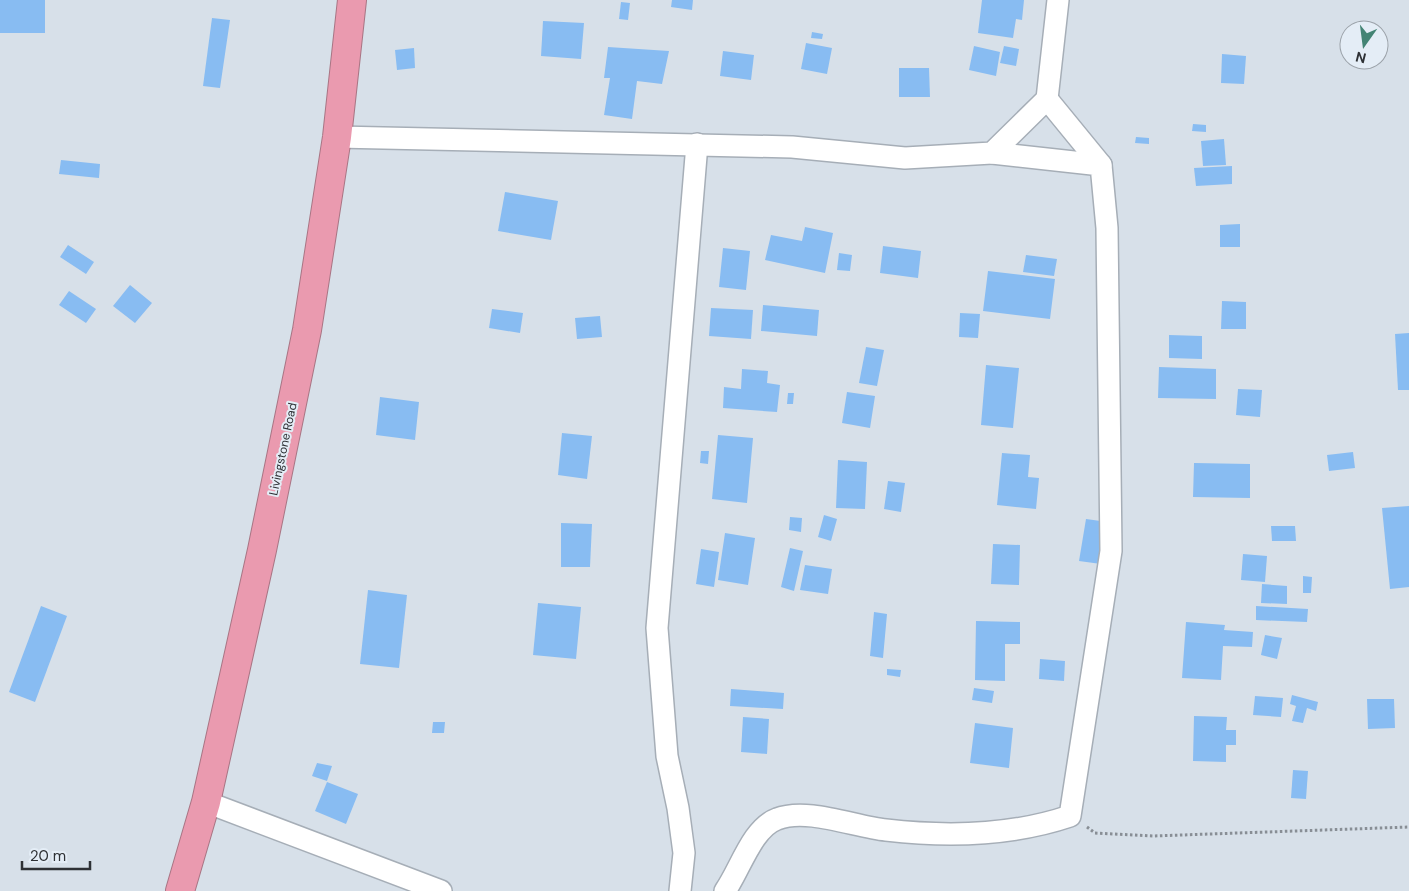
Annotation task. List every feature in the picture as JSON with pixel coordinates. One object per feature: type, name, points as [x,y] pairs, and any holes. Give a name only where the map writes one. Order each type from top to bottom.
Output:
[{"type":"highway","name":"Livingstone Road","points":[[180,891],[206,802],[262,550],[305,340],[337,137],[352,0]]},
{"type":"street","points":[[992,153],[1047,99],[1058,0]]},
{"type":"street","points":[[725,891],[736,876],[755,836],[777,819],[808,816],[885,830],[944,833],[1007,832],[1049,823],[1070,816],[1111,551],[1107,228],[1101,166],[1047,99]]},
{"type":"street","points":[[337,137],[792,147],[905,158],[992,153],[1101,166]]},
{"type":"street","points":[[680,891],[684,854],[678,808],[667,756],[657,628],[698,144]]},
{"type":"street","points":[[206,802],[440,891]]},
{"type":"path","points":[[1070,816],[1096,833],[1154,836],[1409,827]]},
{"type":"building","points":[[0,0],[45,0],[45,33],[0,33]]},
{"type":"building","points":[[672,0],[693,0],[692,10],[671,7]]},
{"type":"building","points":[[982,0],[1024,0],[1022,20],[1016,19],[1013,38],[978,33]]},
{"type":"building","points":[[621,2],[630,3],[628,20],[619,19]]},
{"type":"building","points":[[212,18],[230,20],[220,88],[203,86]]},
{"type":"building","points":[[543,21],[584,23],[581,59],[541,56]]},
{"type":"building","points":[[812,32],[823,34],[822,39],[811,38]]},
{"type":"building","points":[[806,43],[832,48],[827,74],[801,69]]},
{"type":"building","points":[[974,46],[1000,52],[996,76],[969,70]]},
{"type":"building","points":[[1004,46],[1019,49],[1016,66],[1000,63]]},
{"type":"building","points":[[608,47],[669,51],[662,84],[637,81],[632,119],[604,115],[610,78],[604,78]]},
{"type":"building","points":[[414,48],[415,68],[397,70],[395,50]]},
{"type":"building","points":[[723,51],[754,55],[751,80],[720,76]]},
{"type":"building","points":[[1222,54],[1246,56],[1244,84],[1221,83]]},
{"type":"building","points":[[899,68],[929,68],[930,97],[899,97]]},
{"type":"building","points":[[1193,124],[1206,125],[1206,132],[1192,131]]},
{"type":"building","points":[[1136,137],[1149,138],[1149,144],[1135,143]]},
{"type":"building","points":[[1224,139],[1226,165],[1203,166],[1201,141]]},
{"type":"building","points":[[61,160],[100,164],[99,178],[59,174]]},
{"type":"building","points":[[1232,166],[1232,184],[1196,186],[1194,168]]},
{"type":"building","points":[[505,192],[558,201],[551,240],[498,231]]},
{"type":"building","points":[[1240,224],[1240,247],[1220,247],[1220,225]]},
{"type":"building","points":[[805,227],[833,233],[825,273],[765,260],[771,235],[802,241]]},
{"type":"building","points":[[68,245],[94,262],[86,274],[60,257]]},
{"type":"building","points":[[883,246],[921,251],[918,278],[880,273]]},
{"type":"building","points":[[723,248],[750,251],[746,290],[719,287]]},
{"type":"building","points":[[839,253],[852,255],[850,271],[837,270]]},
{"type":"building","points":[[1026,255],[1057,259],[1054,276],[1023,272]]},
{"type":"building","points":[[988,271],[1055,279],[1050,319],[983,311]]},
{"type":"building","points":[[130,285],[152,303],[135,323],[113,306]]},
{"type":"building","points":[[69,291],[96,309],[86,323],[59,305]]},
{"type":"building","points":[[1222,301],[1246,302],[1246,329],[1221,329]]},
{"type":"building","points":[[763,305],[819,310],[817,336],[761,331]]},
{"type":"building","points":[[711,308],[753,310],[751,339],[709,336]]},
{"type":"building","points":[[492,309],[523,313],[520,333],[489,328]]},
{"type":"building","points":[[960,313],[980,314],[978,338],[959,337]]},
{"type":"building","points":[[600,316],[602,337],[577,339],[575,318]]},
{"type":"building","points":[[1409,333],[1409,390],[1398,390],[1395,334]]},
{"type":"building","points":[[1169,335],[1202,336],[1202,359],[1169,358]]},
{"type":"building","points":[[866,347],[884,350],[877,386],[859,383]]},
{"type":"building","points":[[986,365],[1019,368],[1013,428],[981,425]]},
{"type":"building","points":[[1159,367],[1216,369],[1216,399],[1158,398]]},
{"type":"building","points":[[742,369],[768,371],[767,383],[780,385],[777,412],[723,408],[724,387],[741,389]]},
{"type":"building","points":[[1238,389],[1262,390],[1260,417],[1236,415]]},
{"type":"building","points":[[847,392],[875,396],[870,428],[842,423]]},
{"type":"building","points":[[788,393],[794,393],[793,404],[787,404]]},
{"type":"building","points":[[380,397],[419,402],[415,440],[376,435]]},
{"type":"building","points":[[562,433],[592,436],[587,479],[558,475]]},
{"type":"building","points":[[718,435],[753,438],[747,503],[712,499]]},
{"type":"building","points":[[701,451],[709,451],[708,464],[700,463]]},
{"type":"building","points":[[1353,452],[1355,468],[1329,471],[1327,455]]},
{"type":"building","points":[[1002,453],[1030,455],[1028,477],[1039,478],[1036,509],[997,505]]},
{"type":"building","points":[[838,460],[867,462],[865,509],[836,508]]},
{"type":"building","points":[[1194,463],[1250,464],[1250,498],[1193,497]]},
{"type":"building","points":[[888,481],[905,483],[901,512],[884,509]]},
{"type":"building","points":[[1409,506],[1409,587],[1390,589],[1382,508]]},
{"type":"building","points":[[824,515],[837,519],[831,541],[818,537]]},
{"type":"building","points":[[790,517],[802,518],[801,532],[789,530]]},
{"type":"building","points":[[1086,519],[1108,522],[1101,564],[1079,561]]},
{"type":"building","points":[[561,523],[592,524],[590,567],[561,567]]},
{"type":"building","points":[[1271,526],[1295,526],[1296,541],[1272,541]]},
{"type":"building","points":[[725,533],[755,538],[748,585],[718,580]]},
{"type":"building","points":[[993,544],[1020,545],[1019,585],[991,584]]},
{"type":"building","points":[[790,548],[803,551],[794,591],[781,587]]},
{"type":"building","points":[[701,549],[719,552],[714,587],[696,584]]},
{"type":"building","points":[[1243,554],[1267,556],[1265,582],[1241,580]]},
{"type":"building","points":[[805,565],[832,569],[828,594],[800,590]]},
{"type":"building","points":[[1303,576],[1312,577],[1311,593],[1303,593]]},
{"type":"building","points":[[1262,584],[1287,586],[1287,604],[1261,603]]},
{"type":"building","points":[[368,590],[407,595],[399,668],[360,664]]},
{"type":"building","points":[[538,603],[581,607],[576,659],[533,655]]},
{"type":"building","points":[[41,606],[67,616],[35,702],[9,692]]},
{"type":"building","points":[[1256,606],[1308,609],[1307,622],[1256,620]]},
{"type":"building","points":[[874,612],[887,614],[883,658],[870,656]]},
{"type":"building","points":[[976,621],[1020,622],[1020,644],[1005,644],[1005,681],[975,680]]},
{"type":"building","points":[[1186,622],[1225,625],[1224,630],[1253,632],[1252,647],[1223,646],[1221,680],[1182,678]]},
{"type":"building","points":[[1265,635],[1282,638],[1277,659],[1261,655]]},
{"type":"building","points":[[1040,659],[1065,661],[1064,681],[1039,679]]},
{"type":"building","points":[[887,669],[901,670],[900,677],[887,675]]},
{"type":"building","points":[[974,688],[994,691],[992,703],[972,700]]},
{"type":"building","points":[[731,689],[784,693],[783,709],[730,706]]},
{"type":"building","points":[[1292,695],[1318,702],[1316,711],[1307,708],[1303,723],[1292,721],[1296,706],[1290,704]]},
{"type":"building","points":[[1255,696],[1283,698],[1281,717],[1253,715]]},
{"type":"building","points":[[1367,699],[1394,699],[1395,728],[1368,729]]},
{"type":"building","points":[[1194,716],[1227,717],[1226,730],[1236,730],[1236,745],[1226,745],[1226,762],[1193,761]]},
{"type":"building","points":[[743,717],[769,719],[767,754],[741,752]]},
{"type":"building","points":[[433,722],[445,722],[444,733],[432,733]]},
{"type":"building","points":[[975,723],[1013,728],[1009,768],[970,763]]},
{"type":"building","points":[[317,763],[332,766],[327,781],[312,776]]},
{"type":"building","points":[[1293,770],[1308,771],[1306,799],[1291,798]]},
{"type":"building","points":[[327,782],[358,794],[346,824],[315,811]]}]
